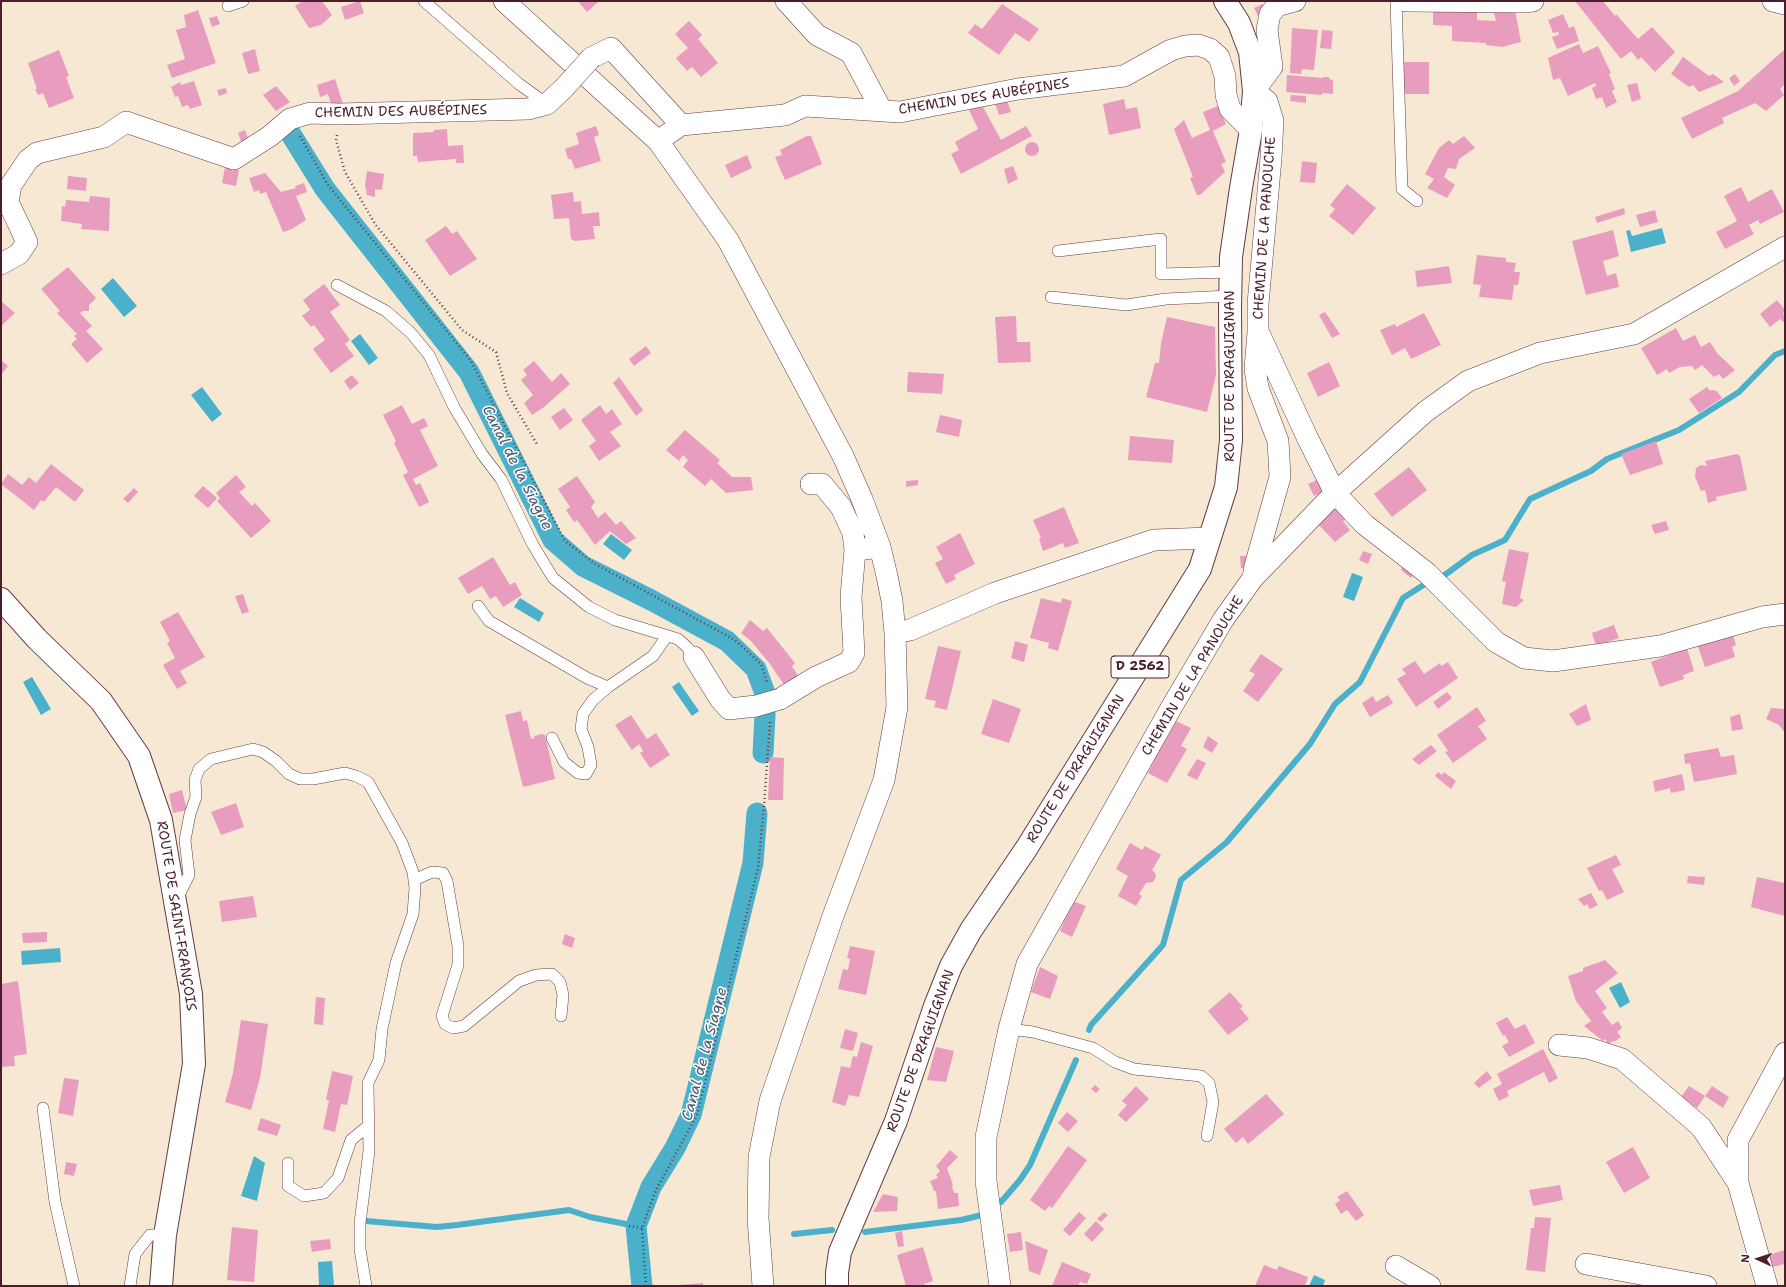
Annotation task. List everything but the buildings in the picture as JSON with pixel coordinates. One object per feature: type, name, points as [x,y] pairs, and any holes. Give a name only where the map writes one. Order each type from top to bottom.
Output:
[{"type":"main road","name":"ROUTE DE DRAGUIGNAN","points":[[837,1286],[840,1252],[896,1121],[935,1006],[951,966],[971,930],[1026,848],[1196,576],[1200,569],[1226,487],[1231,440],[1231,257],[1251,130],[1254,91],[1250,52],[1239,23],[1225,1]]},
{"type":"main road","name":"ROUTE DE SAINT-FRANÇOIS","points":[[1,599],[37,639],[101,701],[140,756],[161,820],[192,994],[194,1064],[165,1234],[161,1286]]},
{"type":"street","points":[[504,1],[658,141],[728,240],[843,456],[862,499],[880,547],[892,601],[895,633],[897,707],[884,780],[833,916],[770,1101],[759,1157],[758,1218],[763,1286]]},
{"type":"street","points":[[786,1],[817,35],[851,53],[882,111]]},
{"type":"street","points":[[1254,91],[1272,67],[1267,30],[1270,14],[1277,6],[1295,1]]},
{"type":"street","points":[[1406,1],[1533,1]]},
{"type":"street","points":[[1773,1],[1785,4]]},
{"type":"street","name":"CHEMIN DES AUBÉPINES","points":[[658,141],[681,125],[785,115],[805,106],[900,112],[1018,88],[1124,76],[1171,50],[1185,46],[1198,45],[1210,49],[1220,57],[1225,76],[1226,95],[1230,109],[1251,130]]},
{"type":"street","name":"CHEMIN DES AUBÉPINES","points":[[1,264],[19,254],[27,242],[8,202],[11,185],[28,160],[37,153],[104,137],[126,122],[234,158],[270,136],[290,119],[310,113],[339,114],[528,109],[547,104],[564,88],[591,58],[611,48],[681,125]]},
{"type":"street","name":"CHEMIN DE LA PANOUCHE","points":[[1000,1286],[986,1181],[986,1137],[1009,1029],[1027,964],[1171,708],[1224,620],[1253,578],[1335,493],[1307,437],[1258,331],[1258,304],[1273,121],[1267,101],[1254,91]]},
{"type":"street","points":[[1785,246],[1634,334],[1540,353],[1468,381],[1424,412],[1335,493],[1364,524],[1427,573],[1496,642],[1524,658],[1553,661],[1660,646],[1762,617],[1785,614]]},
{"type":"street","points":[[1253,578],[1280,476],[1278,441],[1258,388],[1255,369],[1258,331]]},
{"type":"street","points":[[694,658],[720,699],[729,709],[769,702],[816,677],[849,662],[854,653],[851,597],[855,550],[853,533],[841,507],[822,484],[811,484]]},
{"type":"street","points":[[895,633],[910,630],[995,594],[1154,540],[1210,538]]},
{"type":"street","points":[[855,550],[880,547]]},
{"type":"street","points":[[1559,1045],[1588,1048],[1622,1059],[1701,1127],[1738,1183]]},
{"type":"street","points":[[1767,1286],[1738,1183],[1738,1140],[1785,1053]]},
{"type":"street","points":[[1586,1264],[1706,1286]]},
{"type":"street","points":[[1396,1266],[1430,1286]]},
{"type":"lane","points":[[228,6],[243,1]]},
{"type":"lane","points":[[424,1],[520,84],[547,104]]},
{"type":"lane","points":[[1396,1],[1402,189],[1417,201]]},
{"type":"lane","points":[[1058,251],[1161,239],[1161,274],[1230,272]]},
{"type":"lane","points":[[337,284],[386,310],[411,333],[429,355],[454,407],[482,454],[501,478],[533,545],[553,578],[589,607],[615,620],[678,639],[687,647],[694,658]]},
{"type":"lane","points":[[1051,297],[1126,305],[1166,299],[1230,296]]},
{"type":"lane","points":[[478,606],[489,621],[587,678],[608,687]]},
{"type":"lane","points":[[552,738],[564,762],[578,773],[586,774],[591,765],[588,747],[581,729],[583,714],[593,700],[608,687],[653,656],[667,636]]},
{"type":"lane","points":[[176,901],[189,875],[185,840],[190,814],[196,797],[194,780],[199,769],[211,759],[253,750],[263,752],[276,761],[288,774],[300,779],[313,779],[345,773],[356,776],[368,782],[402,843],[413,872],[415,888],[413,914],[396,963],[382,1029],[379,1060],[368,1084],[369,1151],[360,1223],[360,1249],[366,1286]]},
{"type":"lane","points":[[414,880],[432,872],[442,873],[447,881],[458,946],[458,965],[442,1016],[445,1024],[454,1028],[464,1026],[519,981],[536,974],[552,974],[560,982],[563,995],[561,1016]]},
{"type":"lane","points":[[1009,1029],[1032,1032],[1093,1048],[1114,1062],[1134,1069],[1201,1076],[1209,1083],[1213,1102],[1207,1136]]},
{"type":"lane","points":[[43,1108],[55,1202],[74,1286]]},
{"type":"lane","points":[[288,1163],[288,1186],[304,1196],[324,1193],[338,1178],[351,1140],[368,1126]]},
{"type":"lane","points":[[130,1286],[135,1254],[150,1235],[165,1234]]},
{"type":"path","points":[[339,114],[336,140],[345,172],[375,224],[462,330],[496,352],[507,393],[538,446]]},
{"type":"path","points":[[290,119],[328,185],[471,361],[565,541],[595,564],[735,640],[761,664],[771,693],[769,702],[758,868],[697,1115],[656,1190],[642,1228],[646,1286]]},
{"type":"path","points":[[629,1226],[642,1228]]},
{"type":"water","points":[[1662,228],[1666,243],[1631,252],[1626,231],[1630,230],[1632,236]]},
{"type":"water","points":[[113,278],[137,306],[124,317],[101,289]]},
{"type":"water","points":[[360,334],[378,358],[369,365],[351,341]]},
{"type":"water","points":[[202,387],[222,414],[212,422],[191,395]]},
{"type":"water","points":[[611,534],[632,550],[624,560],[603,544]]},
{"type":"water","points":[[1352,573],[1363,577],[1354,601],[1343,597]]},
{"type":"water","points":[[520,598],[544,613],[539,622],[514,607]]},
{"type":"water","points":[[32,677],[51,709],[41,715],[23,682]]},
{"type":"water","points":[[679,682],[699,711],[692,716],[672,687]]},
{"type":"water","points":[[60,948],[61,962],[22,965],[21,951]]},
{"type":"water","points":[[1621,982],[1630,1002],[1620,1008],[1609,988]]},
{"type":"water","points":[[254,1156],[265,1163],[257,1201],[241,1196]]},
{"type":"water","points":[[332,1261],[334,1286],[319,1286],[318,1262]]},
{"type":"water","points":[[1314,1275],[1325,1280],[1323,1286],[1309,1286]]},
{"type":"waterway","name":"Canal de la Siagne","points":[[289,131],[325,189],[469,372],[553,540],[583,566],[651,600],[727,641],[756,669],[766,696],[763,753]]},
{"type":"waterway","points":[[1442,577],[1472,555],[1505,540],[1530,499],[1591,471],[1607,459],[1679,430],[1739,392],[1775,355],[1785,351]]},
{"type":"waterway","points":[[1089,1030],[1091,1025],[1163,945],[1181,880],[1227,842],[1310,744],[1335,704],[1360,682],[1403,598],[1425,584]]},
{"type":"waterway","name":"Canal de la Siagne","points":[[642,1286],[636,1226],[651,1187],[675,1148],[691,1115],[753,863],[757,813]]},
{"type":"waterway","points":[[1001,1202],[1020,1180],[1030,1165],[1076,1060]]},
{"type":"waterway","points":[[366,1221],[437,1227],[569,1210],[590,1217],[636,1226]]},
{"type":"waterway","points":[[865,1232],[961,1220],[982,1215]]},
{"type":"waterway","points":[[794,1234],[832,1230]]}]
